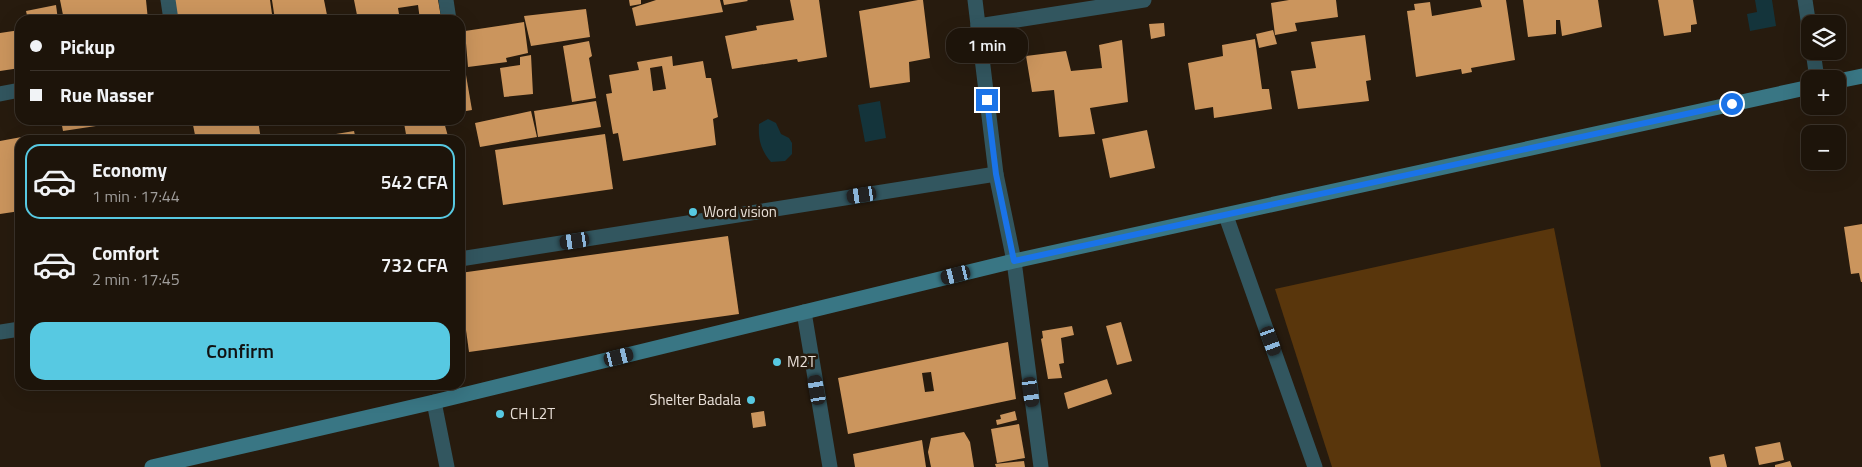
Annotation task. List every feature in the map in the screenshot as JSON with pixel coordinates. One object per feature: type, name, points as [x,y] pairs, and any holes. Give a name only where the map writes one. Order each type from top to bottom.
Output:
[{"type":"street","points":[[168,0],[170,15]]},
{"type":"street","points":[[446,0],[448,15]]},
{"type":"street","points":[[975,0],[996,174],[1014,261],[1041,467]]},
{"type":"street","points":[[978,26],[1144,0]]},
{"type":"street","points":[[1805,0],[1807,15]]},
{"type":"street","points":[[1846,79],[1862,76]]},
{"type":"street","points":[[152,467],[434,402],[1014,261],[1801,89]]},
{"type":"street","points":[[0,94],[15,91]]},
{"type":"street","points":[[465,258],[996,174]]},
{"type":"street","points":[[1226,216],[1315,467]]},
{"type":"street","points":[[804,312],[830,467]]},
{"type":"street","points":[[0,332],[15,330]]},
{"type":"street","points":[[434,402],[447,467]]},
{"type":"shaded area","points":[[1554,228],[1601,467],[1332,467],[1275,289]]},
{"type":"water","points":[[1755,0],[1772,0],[1776,26],[1750,31],[1747,14],[1757,12]]},
{"type":"water","points":[[880,101],[886,138],[865,142],[858,105]]},
{"type":"water","points":[[768,119],[776,123],[781,134],[789,138],[792,143],[792,154],[785,161],[771,162],[763,149],[759,135],[759,124]]},
{"type":"building","points":[[60,0],[146,0],[148,15],[63,15]]},
{"type":"building","points":[[174,0],[270,0],[272,14],[266,15],[176,15]]},
{"type":"building","points":[[272,0],[324,0],[327,15],[274,15]]},
{"type":"building","points":[[354,0],[438,0],[441,15],[419,15],[418,5],[398,8],[399,15],[357,15]]},
{"type":"building","points":[[629,0],[641,0],[641,4],[630,6]]},
{"type":"building","points":[[656,0],[720,0],[723,12],[636,26],[632,8]]},
{"type":"building","points":[[723,0],[747,0],[748,1],[724,5]]},
{"type":"building","points":[[790,0],[819,0],[827,57],[798,62],[797,59],[732,69],[725,36],[757,30],[756,26],[794,20]]},
{"type":"building","points":[[923,0],[930,58],[909,62],[910,82],[870,88],[859,11]]},
{"type":"building","points":[[1289,0],[1336,0],[1338,17],[1295,23],[1297,31],[1275,35],[1271,3]]},
{"type":"building","points":[[1480,0],[1506,0],[1515,60],[1471,68],[1472,72],[1462,74],[1461,69],[1416,77],[1407,11],[1415,10],[1414,4],[1430,2],[1432,16],[1482,7]]},
{"type":"building","points":[[1523,0],[1598,0],[1602,27],[1562,36],[1560,20],[1556,20],[1556,34],[1528,37]]},
{"type":"building","points":[[1658,0],[1693,0],[1697,24],[1691,25],[1691,32],[1664,36]]},
{"type":"building","points":[[56,5],[57,15],[27,15],[26,11]]},
{"type":"building","points":[[586,9],[590,37],[531,46],[524,16]]},
{"type":"building","points":[[524,22],[528,53],[506,58],[507,62],[468,67],[465,31]]},
{"type":"building","points":[[1164,23],[1165,36],[1151,39],[1149,24]]},
{"type":"building","points":[[1273,30],[1277,44],[1259,48],[1256,34]]},
{"type":"building","points":[[15,31],[15,69],[0,71],[0,33]]},
{"type":"building","points":[[1365,35],[1371,80],[1366,81],[1369,101],[1298,109],[1291,71],[1316,68],[1311,42]]},
{"type":"building","points":[[1255,39],[1262,89],[1269,89],[1272,109],[1214,118],[1213,107],[1195,110],[1188,63],[1223,56],[1222,45]]},
{"type":"building","points":[[1122,40],[1128,102],[1090,108],[1095,134],[1059,137],[1054,90],[1032,92],[1026,56],[1066,51],[1071,71],[1102,68],[1099,45]]},
{"type":"building","points":[[589,41],[592,56],[589,58],[596,98],[572,102],[563,46]]},
{"type":"building","points":[[531,55],[533,94],[504,97],[500,68],[520,65],[520,57]]},
{"type":"building","points":[[672,56],[673,66],[703,61],[706,78],[711,78],[718,117],[713,119],[716,145],[623,161],[618,133],[613,134],[606,94],[612,93],[609,75],[639,70],[637,62]],"holes":[[[662,66],[666,89],[653,91],[650,68]]]},
{"type":"building","points":[[465,69],[472,110],[465,111]]},
{"type":"building","points":[[596,101],[601,127],[538,137],[534,111]]},
{"type":"building","points":[[531,111],[537,137],[480,147],[475,123]]},
{"type":"building","points":[[62,125],[103,125],[63,131]]},
{"type":"building","points":[[193,125],[259,125],[260,135],[195,135]]},
{"type":"building","points":[[404,125],[445,125],[448,135],[406,135]]},
{"type":"building","points":[[1147,130],[1155,168],[1110,178],[1102,139]]},
{"type":"building","points":[[354,131],[355,135],[330,135]]},
{"type":"building","points":[[605,134],[613,189],[503,205],[495,150]]},
{"type":"building","points":[[15,138],[15,212],[0,214],[0,141]]},
{"type":"building","points":[[1862,224],[1861,282],[1859,273],[1851,274],[1844,227]]},
{"type":"building","points":[[728,236],[739,314],[469,352],[465,323],[465,272]]},
{"type":"building","points":[[1121,322],[1132,361],[1117,365],[1106,326]]},
{"type":"building","points":[[1072,326],[1074,335],[1061,338],[1064,363],[1059,364],[1062,378],[1048,379],[1041,339],[1043,338],[1042,331]]},
{"type":"building","points":[[1008,342],[1016,399],[848,434],[838,378]],"holes":[[[931,372],[934,391],[925,392],[922,373]]]},
{"type":"building","points":[[1107,379],[1112,394],[1068,409],[1064,393]]},
{"type":"building","points":[[764,411],[766,426],[753,428],[751,413]]},
{"type":"building","points":[[1015,411],[1017,420],[997,425],[996,420],[1001,419],[1000,415]]},
{"type":"building","points":[[1019,424],[1025,458],[997,463],[991,429]]},
{"type":"building","points":[[964,432],[970,442],[974,467],[931,467],[928,452],[931,438]]},
{"type":"building","points":[[922,440],[926,467],[855,467],[853,454]]},
{"type":"building","points":[[1780,442],[1784,460],[1759,465],[1755,447]]},
{"type":"building","points":[[1724,454],[1727,467],[1711,467],[1709,457]]},
{"type":"building","points":[[1024,461],[1025,467],[996,467],[995,464]]},
{"type":"building","points":[[1790,461],[1792,467],[1775,467],[1775,465]]},
{"type":"place","name":"Word vision","points":[[693,212]]},
{"type":"place","name":"M2T","points":[[777,362]]},
{"type":"place","name":"Shelter Badala","points":[[751,400]]},
{"type":"place","name":"CH L2T","points":[[500,414]]},
{"type":"route","points":[[987,100],[996,174],[1014,261],[1732,104]]}]
